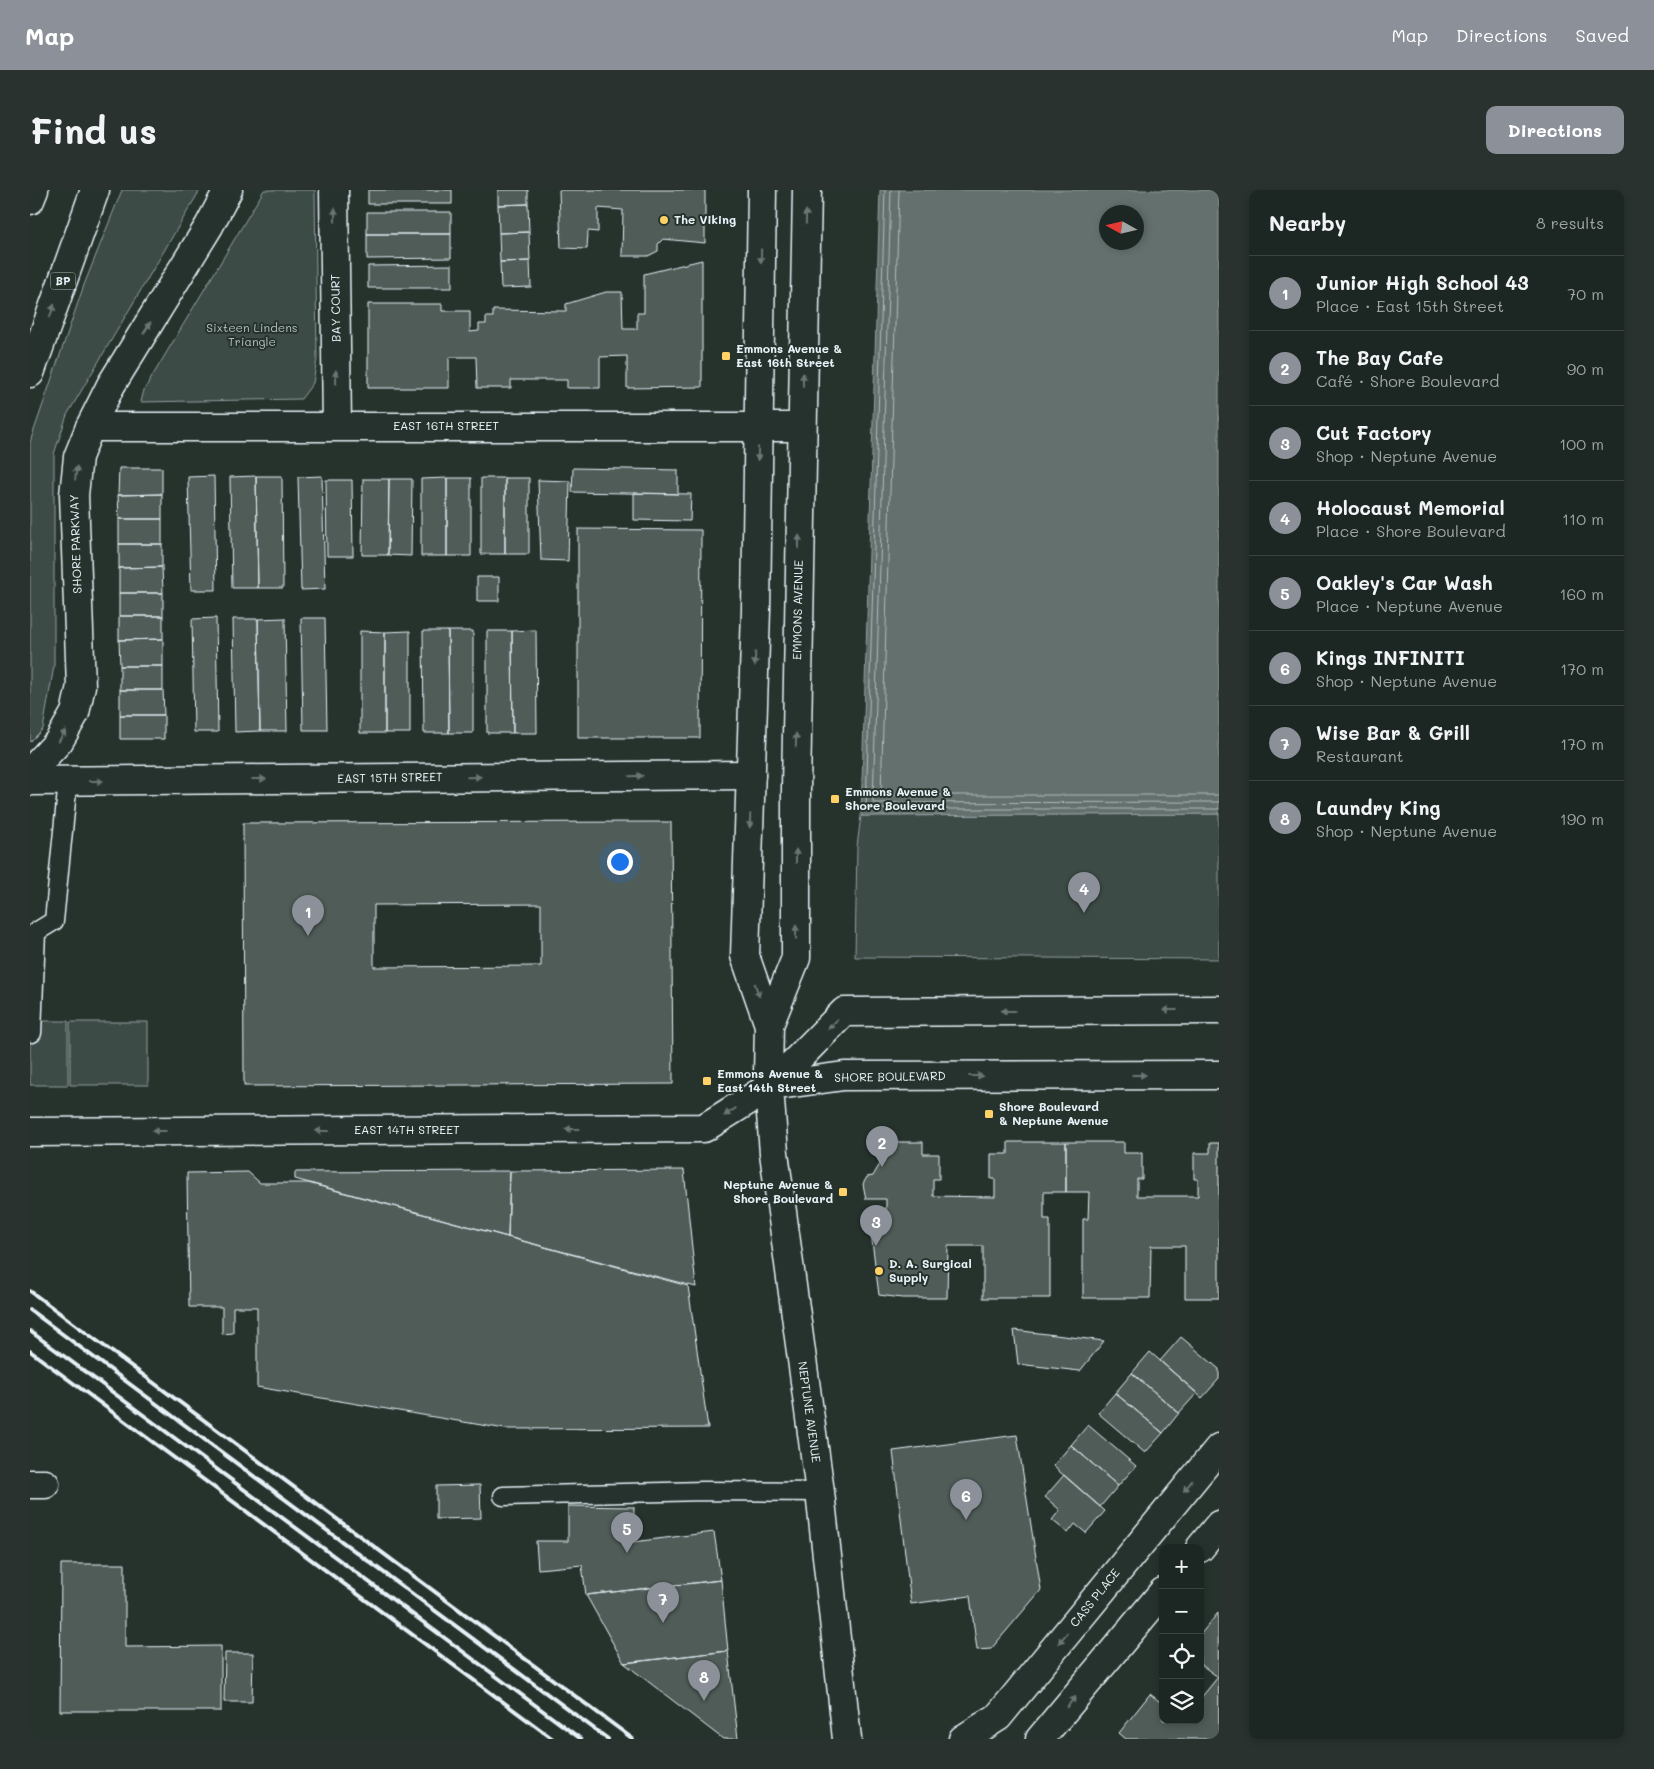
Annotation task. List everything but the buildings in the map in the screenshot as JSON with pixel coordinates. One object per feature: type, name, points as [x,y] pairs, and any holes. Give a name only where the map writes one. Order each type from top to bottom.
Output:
[{"type":"main road","points":[[30,200],[34,190]]},
{"type":"main road","name":"BP","points":[[30,373],[95,190]]},
{"type":"main road","name":"SHORE PARKWAY","points":[[30,772],[59,741],[75,713],[81,686],[74,495],[78,457],[90,427],[112,385],[210,226],[228,190]]},
{"type":"main road","name":"BAY COURT","points":[[334,190],[337,426]]},
{"type":"main road","name":"EMMONS AVENUE","points":[[762,190],[759,426],[745,956],[769,1025],[768,1075],[771,1086]]},
{"type":"main road","name":"EMMONS AVENUE","points":[[769,1025],[796,958],[796,789],[801,427],[807,190]]},
{"type":"main road","name":"EAST 16TH STREET","points":[[90,427],[801,427]]},
{"type":"main road","name":"EAST 15TH STREET","points":[[30,781],[751,775]]},
{"type":"main road","points":[[771,1086],[844,1012],[1219,1010]]},
{"type":"main road","name":"SHORE BOULEVARD","points":[[771,1086],[844,1076],[1219,1075]]},
{"type":"main road","name":"EAST 14TH STREET","points":[[30,1132],[704,1128],[771,1086]]},
{"type":"main road","name":"NEPTUNE AVENUE","points":[[771,1086],[774,1153],[820,1492],[847,1739]]},
{"type":"main road","name":"CASS PLACE","points":[[963,1739],[998,1717],[1219,1448]]},
{"type":"main road","points":[[1203,1544],[1219,1525]]},
{"type":"main road","points":[[1040,1739],[1159,1597]]},
{"type":"lane","points":[[32,1033],[36,932],[54,921],[68,781]]},
{"type":"lane","points":[[503,1496],[820,1492]]},
{"type":"green space","points":[[122,190],[200,190],[67,415],[54,454],[54,666],[43,729],[30,742],[30,442],[84,285]]},
{"type":"green space","name":"Sixteen Lindens Triangle","points":[[264,190],[315,190],[317,359],[313,383],[301,399],[141,402],[144,390]]},
{"type":"green space","points":[[1219,814],[1219,959],[855,957],[857,846],[861,816]]},
{"type":"green space","points":[[30,1021],[68,1021],[68,1085],[30,1085]]},
{"type":"green space","points":[[70,1022],[148,1022],[148,1085],[70,1085]]},
{"type":"water","points":[[880,190],[1219,190],[1219,814],[861,816]]},
{"type":"railway","points":[[30,1291],[633,1739]]},
{"type":"railway","points":[[30,1310],[608,1739]]},
{"type":"railway","points":[[30,1331],[581,1739]]},
{"type":"railway","points":[[30,1351],[553,1739]]},
{"type":"place","name":"The Viking","points":[[664,220]]},
{"type":"place","name":"Emmons Avenue & East 16th Street","points":[[726,356]]},
{"type":"place","name":"Emmons Avenue & Shore Boulevard","points":[[835,799]]},
{"type":"place","name":"Holocaust Memorial","points":[[1084,913]]},
{"type":"place","name":"Junior High School 43","points":[[308,936]]},
{"type":"place","name":"Emmons Avenue & East 14th Street","points":[[707,1081]]},
{"type":"place","name":"Shore Boulevard & Neptune Avenue","points":[[989,1114]]},
{"type":"place","name":"The Bay Cafe","points":[[882,1167]]},
{"type":"place","name":"Neptune Avenue & Shore Boulevard","points":[[843,1192]]},
{"type":"place","name":"Cut Factory","points":[[876,1246]]},
{"type":"place","name":"D. A. Surgical Supply","points":[[879,1271]]},
{"type":"place","name":"Kings INFINITI","points":[[966,1520]]},
{"type":"place","name":"Oakley's Car Wash","points":[[627,1553]]},
{"type":"place","name":"Wise Bar & Grill","points":[[663,1623]]},
{"type":"place","name":"Laundry King","points":[[704,1701]]}]
